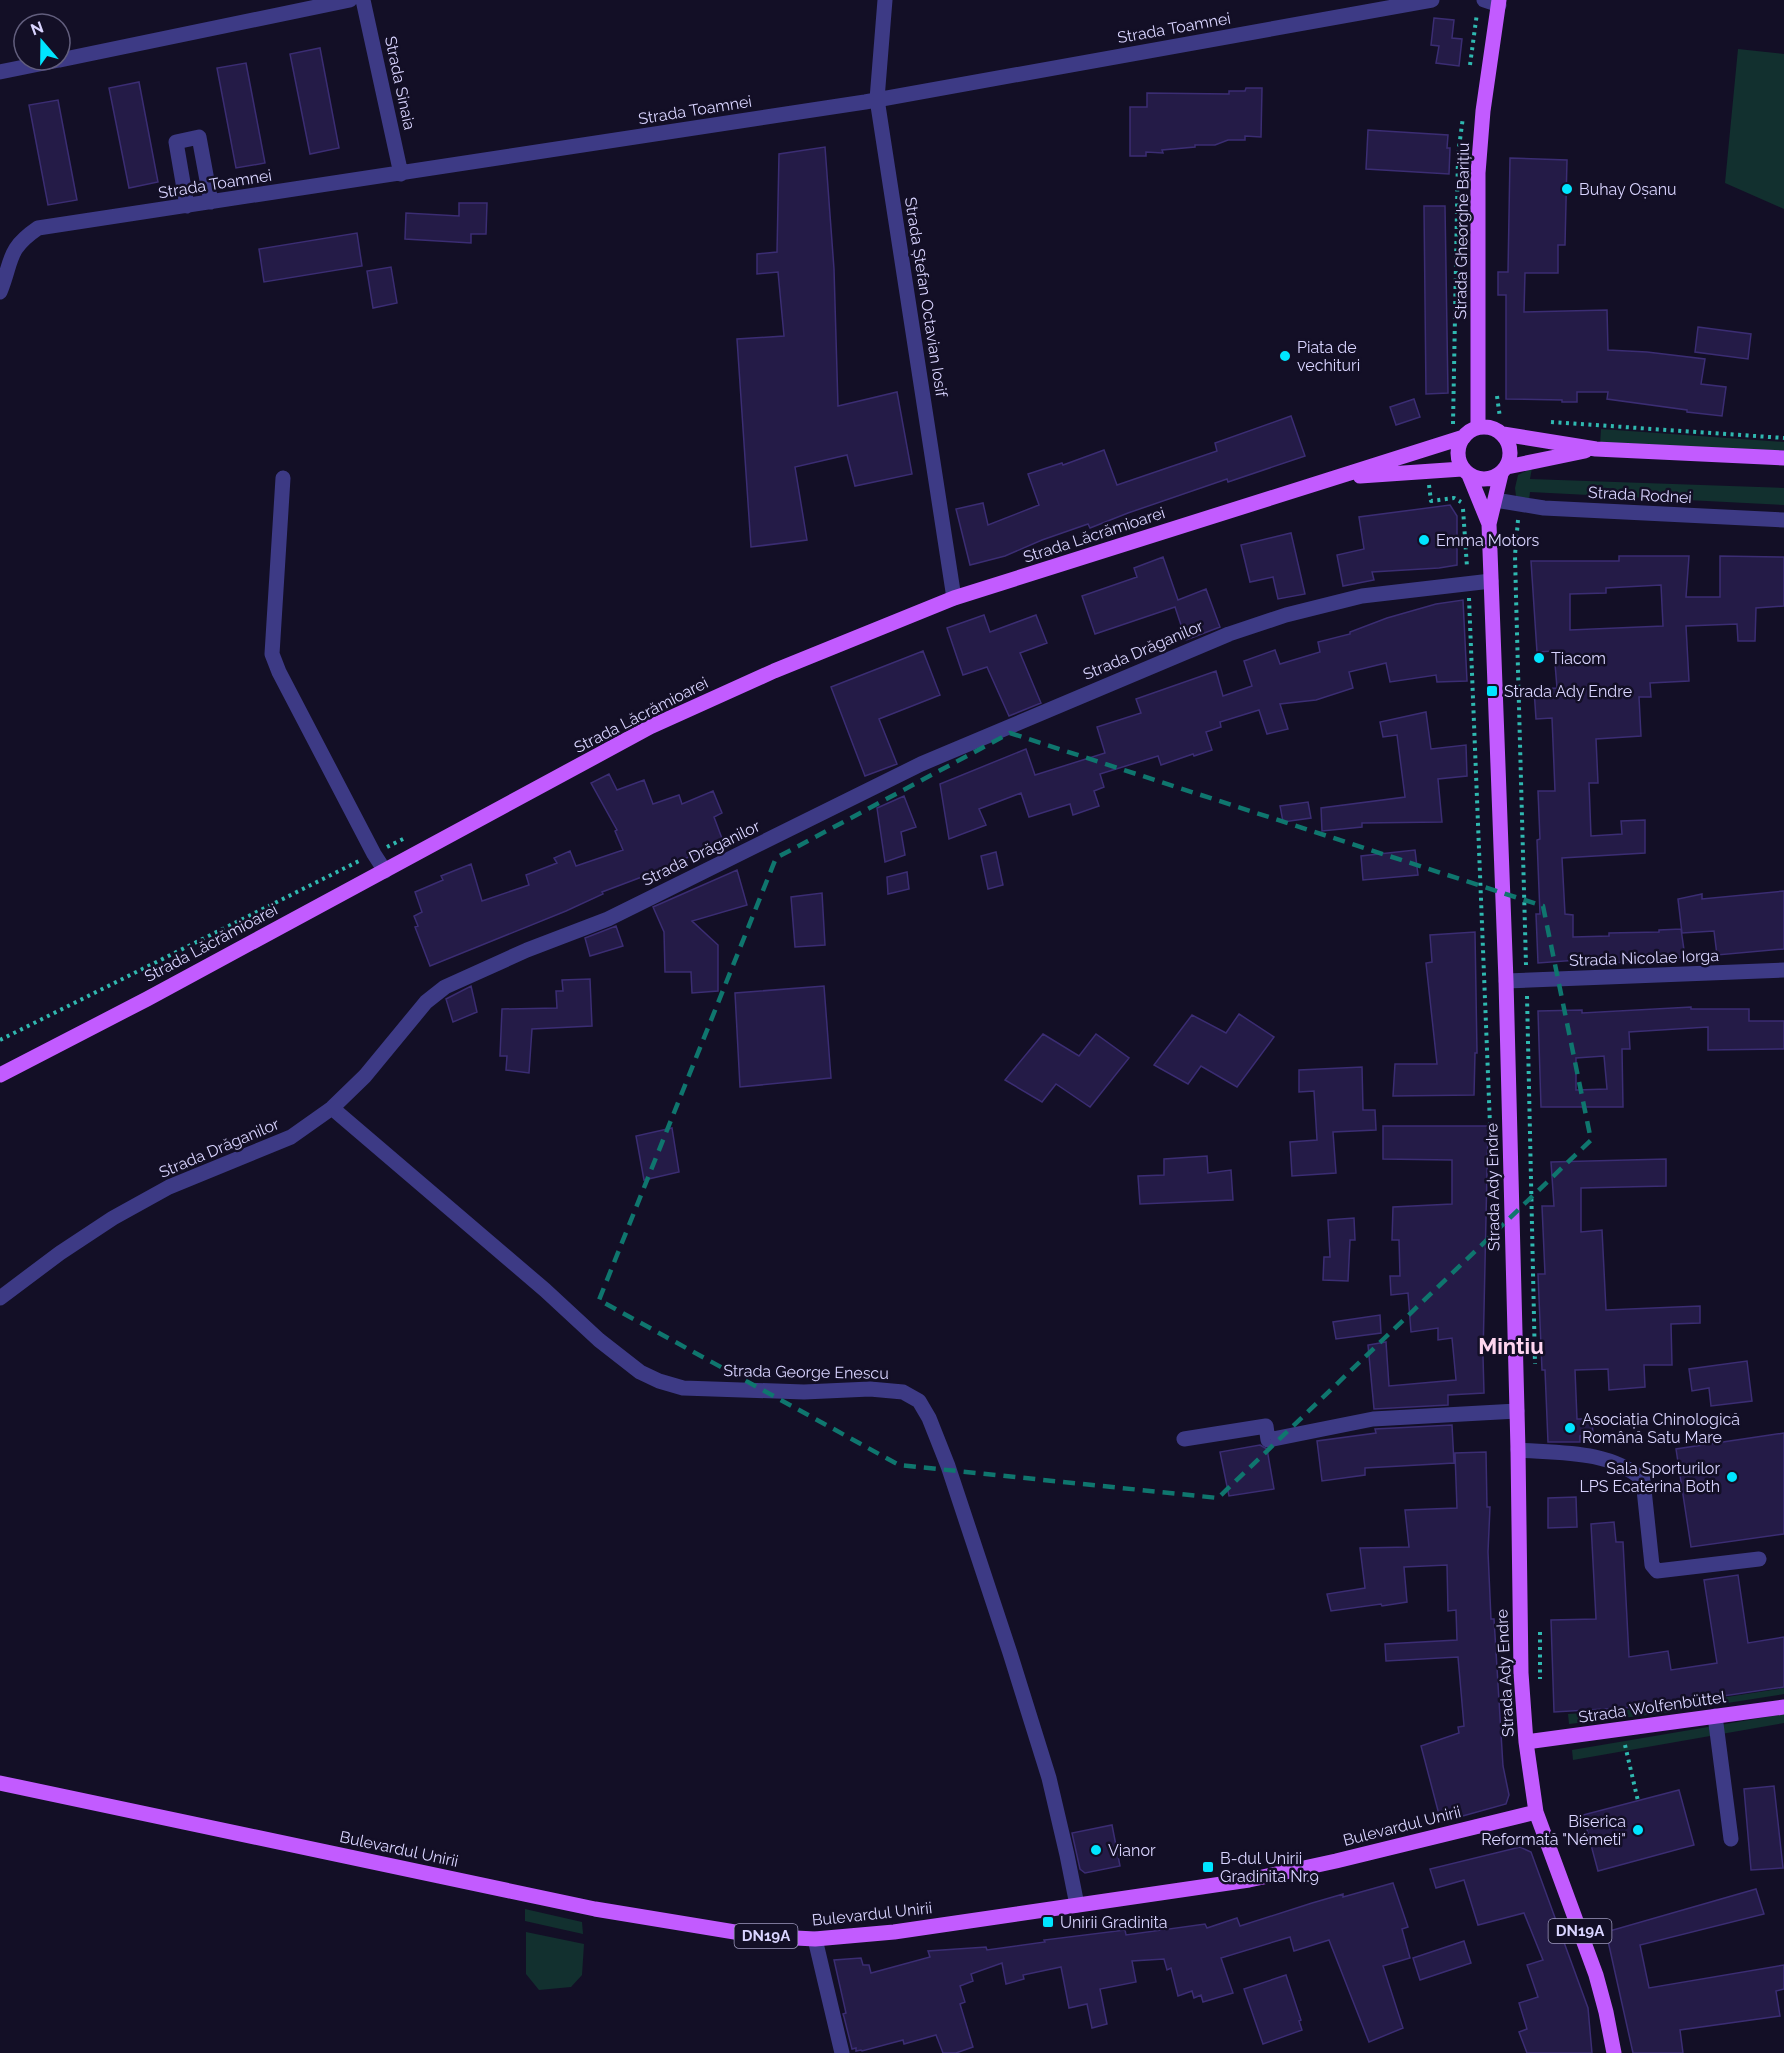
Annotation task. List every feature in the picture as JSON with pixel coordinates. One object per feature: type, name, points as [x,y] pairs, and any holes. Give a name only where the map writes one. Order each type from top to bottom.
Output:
[{"type":"main road","name":"Strada Gheorghe Barițiu","points":[[1478,427],[1478,173],[1494,2]]},
{"type":"main road","points":[[1458,435],[1478,427],[1487,427],[1503,434],[1596,449],[1784,458]]},
{"type":"main road","name":"DN19A","points":[[1503,434],[1511,450],[1510,459],[1504,470]]},
{"type":"main road","name":"Strada Lăcrămioarei","points":[[0,1075],[385,871],[650,727],[774,671],[954,598],[1336,477],[1458,435]]},
{"type":"main road","name":"DN19A","points":[[1458,435],[1458,453],[1466,472]]},
{"type":"main road","points":[[1466,472],[1485,480],[1504,470],[1596,449]]},
{"type":"main road","name":"Strada Ady Endre","points":[[1504,470],[1488,524],[1506,981],[1518,1450],[1521,1673],[1526,1742],[1536,1812]]},
{"type":"main road","name":"Strada Lăcrămioarei","points":[[1336,477],[1466,472]]},
{"type":"main road","name":"Strada Ady Endre","points":[[1466,472],[1488,524]]},
{"type":"main road","name":"Strada Wolfenbüttel","points":[[1526,1742],[1784,1707]]},
{"type":"main road","name":"Bulevardul Unirii","points":[[0,1783],[595,1909],[749,1934],[814,1940],[894,1932],[1249,1880],[1536,1812]]},
{"type":"main road","name":"DN19A","points":[[1536,1812],[1596,1975],[1614,2053]]},
{"type":"street","points":[[72,58],[351,0]]},
{"type":"street","name":"Strada Sinaia","points":[[363,0],[401,174]]},
{"type":"street","name":"Strada Ștefan Octavian Iosif","points":[[885,0],[877,99],[954,598]]},
{"type":"street","name":"Strada Toamnei","points":[[0,292],[14,249],[23,238],[38,228],[877,99],[1432,0]]},
{"type":"street","points":[[188,206],[176,142],[199,137],[211,202]]},
{"type":"street","points":[[283,478],[272,654],[295,703],[385,871]]},
{"type":"street","name":"Strada Rodnei","points":[[1495,500],[1544,508],[1784,520]]},
{"type":"street","name":"Strada Drăganilor","points":[[0,1298],[60,1253],[113,1218],[169,1187],[291,1137],[332,1108],[365,1077],[426,1002],[445,987],[527,950],[608,919],[921,764],[1229,634],[1286,615],[1362,596],[1491,581]]},
{"type":"street","name":"Strada Nicolae Iorga","points":[[1506,981],[1784,970]]},
{"type":"street","name":"Strada George Enescu","points":[[332,1108],[545,1290],[599,1340],[640,1372],[659,1381],[683,1388],[804,1392],[870,1389],[903,1392],[919,1401],[929,1418],[948,1466],[1025,1699],[1049,1778],[1077,1905]]},
{"type":"street","points":[[1184,1439],[1266,1426],[1268,1440],[1373,1419],[1517,1411]]},
{"type":"street","points":[[1518,1450],[1601,1457],[1631,1469],[1642,1480],[1652,1565],[1657,1571],[1759,1559]]},
{"type":"street","points":[[1715,1716],[1731,1839]]},
{"type":"street","points":[[814,1940],[842,2053]]},
{"type":"path","points":[[1455,372],[1458,435]]},
{"type":"path","points":[[1496,390],[1500,419],[1511,420]]},
{"type":"path","points":[[1545,422],[1784,438]]},
{"type":"path","points":[[1431,501],[1454,498],[1462,503],[1468,583]]},
{"type":"path","points":[[1521,504],[1515,555],[1535,1368]]},
{"type":"path","points":[[1540,1629],[1541,1688]]},
{"type":"path","points":[[1622,1729],[1638,1801]]},
{"type":"highlighted area","points":[[1010,733],[1543,906],[1591,1140],[1218,1498],[899,1465],[599,1300],[776,858]]},
{"type":"green space","points":[[1738,49],[1784,54],[1784,209],[1725,183]]},
{"type":"green space","points":[[1601,429],[1784,442],[1784,454],[1600,446]]},
{"type":"green space","points":[[1532,468],[1530,479],[1784,488],[1784,505],[1530,492],[1529,500],[1516,496],[1518,475]]},
{"type":"green space","points":[[1784,1688],[1784,1694],[1657,1714],[1569,1724],[1568,1714],[1656,1708]]},
{"type":"green space","points":[[1784,1714],[1784,1723],[1573,1760],[1572,1750]]},
{"type":"green space","points":[[525,1909],[582,1922],[583,1934],[525,1921]]},
{"type":"green space","points":[[526,1932],[584,1944],[582,1975],[571,1987],[539,1990],[526,1974]]},
{"type":"building","points":[[1434,18],[1454,20],[1452,38],[1462,39],[1459,66],[1436,63],[1439,46],[1431,45]]},
{"type":"building","points":[[320,48],[339,148],[310,154],[290,54]]},
{"type":"building","points":[[246,63],[265,163],[236,168],[217,68]]},
{"type":"building","points":[[139,82],[158,182],[129,188],[109,88]]},
{"type":"building","points":[[1246,88],[1262,88],[1261,137],[1245,136],[1245,140],[1228,140],[1215,145],[1195,145],[1195,147],[1162,150],[1163,153],[1146,152],[1146,156],[1130,156],[1130,107],[1147,107],[1147,93],[1229,94],[1229,91],[1245,91]]},
{"type":"building","points":[[58,100],[77,200],[48,205],[29,105]]},
{"type":"building","points":[[1368,130],[1448,135],[1449,174],[1366,169]]},
{"type":"building","points":[[825,147],[834,269],[838,406],[897,392],[912,474],[855,486],[847,455],[795,467],[807,540],[751,547],[737,339],[784,336],[778,272],[757,274],[757,254],[777,252],[779,154]]},
{"type":"building","points":[[1510,158],[1567,160],[1565,245],[1558,245],[1558,273],[1525,273],[1524,312],[1607,310],[1608,350],[1705,359],[1701,384],[1726,387],[1722,416],[1607,399],[1608,392],[1577,392],[1577,402],[1506,399],[1506,295],[1498,295],[1498,272],[1508,272]]},
{"type":"building","points":[[459,203],[487,203],[486,234],[471,234],[471,243],[405,239],[406,213],[459,216]]},
{"type":"building","points":[[1424,206],[1445,206],[1448,393],[1426,394]]},
{"type":"building","points":[[357,233],[362,266],[264,282],[259,249]]},
{"type":"building","points":[[391,267],[397,303],[373,308],[367,271]]},
{"type":"building","points":[[1698,327],[1751,334],[1748,359],[1695,352]]},
{"type":"building","points":[[1414,399],[1420,417],[1396,425],[1390,407]]},
{"type":"building","points":[[1291,416],[1305,456],[1228,482],[1227,479],[1090,528],[1088,524],[1005,556],[970,565],[956,509],[983,503],[988,525],[1039,505],[1028,474],[1062,463],[1063,465],[1104,450],[1117,485],[1217,451],[1215,443]]},
{"type":"building","name":"Emma Motors","points":[[1450,505],[1457,516],[1457,565],[1372,572],[1374,580],[1343,586],[1337,555],[1364,549],[1359,517]]},
{"type":"building","points":[[1291,533],[1305,594],[1278,599],[1273,577],[1250,582],[1241,545]]},
{"type":"building","points":[[1619,556],[1689,556],[1686,597],[1720,597],[1720,556],[1784,557],[1784,606],[1756,608],[1755,641],[1738,641],[1737,624],[1686,626],[1689,681],[1650,683],[1651,697],[1639,697],[1641,736],[1596,739],[1598,783],[1589,783],[1591,836],[1622,834],[1621,821],[1645,820],[1645,853],[1562,858],[1565,914],[1573,915],[1573,937],[1681,929],[1685,957],[1635,962],[1605,963],[1605,958],[1538,963],[1536,914],[1540,914],[1537,840],[1540,839],[1538,791],[1555,791],[1552,718],[1536,719],[1534,689],[1557,688],[1554,651],[1537,652],[1531,561],[1619,561]],"holes":[[[1661,585],[1663,626],[1570,630],[1570,594],[1606,593],[1606,588]]]},
{"type":"building","points":[[1163,557],[1178,600],[1206,589],[1220,627],[1186,640],[1175,607],[1095,634],[1082,596],[1137,577],[1134,568]]},
{"type":"building","points":[[1463,600],[1467,681],[1437,682],[1436,675],[1390,682],[1386,663],[1349,672],[1353,688],[1316,700],[1280,704],[1288,729],[1267,734],[1259,710],[1220,722],[1221,727],[1206,732],[1212,750],[1161,765],[1158,756],[1100,774],[1104,787],[1094,791],[1099,806],[1073,815],[1070,804],[1029,817],[1021,793],[979,809],[986,825],[949,839],[940,784],[1026,749],[1035,775],[1105,753],[1097,727],[1141,713],[1136,699],[1216,671],[1223,696],[1252,686],[1244,661],[1275,650],[1280,664],[1320,652],[1318,642],[1350,634],[1350,632],[1387,618],[1436,604]]},
{"type":"building","points":[[984,615],[990,632],[1036,615],[1047,643],[1020,653],[1041,703],[1009,716],[987,667],[963,675],[947,628]]},
{"type":"building","points":[[923,651],[940,695],[879,719],[897,764],[865,776],[831,687]]},
{"type":"building","points":[[1426,712],[1431,749],[1466,745],[1467,776],[1438,779],[1442,822],[1362,823],[1362,827],[1322,831],[1321,808],[1405,797],[1397,735],[1383,737],[1380,722]]},
{"type":"building","points":[[609,774],[617,790],[644,780],[653,804],[679,795],[682,804],[713,791],[722,813],[714,817],[723,841],[663,869],[602,892],[603,894],[566,911],[430,966],[415,927],[418,926],[414,916],[422,912],[415,892],[443,880],[441,876],[471,864],[482,901],[529,885],[526,875],[557,863],[554,858],[570,851],[576,866],[623,850],[615,831],[617,830],[591,783]]},
{"type":"building","points":[[904,796],[916,827],[901,832],[905,855],[885,862],[877,808]]},
{"type":"building","points":[[1308,802],[1311,818],[1283,822],[1280,806]]},
{"type":"building","points":[[1415,850],[1418,875],[1363,880],[1361,856]]},
{"type":"building","points":[[996,852],[1003,885],[988,889],[981,856]]},
{"type":"building","points":[[737,870],[747,905],[692,921],[718,945],[718,991],[692,993],[691,972],[665,972],[664,932],[653,907]]},
{"type":"building","points":[[907,872],[909,889],[888,894],[887,877]]},
{"type":"building","points":[[1784,891],[1784,949],[1717,955],[1714,931],[1682,933],[1678,899],[1702,894],[1702,899]]},
{"type":"building","points":[[822,893],[825,945],[795,947],[791,897]]},
{"type":"building","points":[[616,926],[623,946],[590,956],[585,938]]},
{"type":"building","points":[[1475,932],[1477,1053],[1475,1053],[1474,1095],[1393,1096],[1395,1064],[1437,1064],[1426,963],[1432,962],[1430,935]]},
{"type":"building","points":[[590,979],[592,1026],[532,1029],[529,1073],[506,1070],[507,1056],[500,1056],[502,1009],[557,1008],[556,991],[563,991],[562,980]]},
{"type":"building","points":[[471,986],[477,1012],[453,1022],[446,999]]},
{"type":"building","points":[[824,986],[831,1078],[740,1087],[735,993]]},
{"type":"building","points":[[1691,1007],[1691,1009],[1749,1009],[1749,1021],[1784,1021],[1784,1049],[1708,1050],[1708,1027],[1629,1032],[1630,1049],[1622,1049],[1623,1107],[1541,1107],[1538,1011],[1582,1010],[1582,1013]],"holes":[[[1604,1056],[1607,1089],[1576,1090],[1576,1058]]]},
{"type":"building","points":[[1239,1014],[1274,1037],[1237,1087],[1201,1066],[1188,1084],[1154,1065],[1192,1015],[1226,1033]]},
{"type":"building","points":[[1043,1034],[1079,1056],[1096,1034],[1129,1058],[1090,1107],[1056,1084],[1042,1102],[1005,1080]]},
{"type":"building","points":[[1362,1067],[1363,1110],[1375,1110],[1376,1130],[1333,1132],[1336,1173],[1292,1176],[1290,1142],[1317,1140],[1314,1091],[1299,1092],[1299,1070]]},
{"type":"building","points":[[1383,1126],[1488,1126],[1484,1393],[1448,1395],[1448,1405],[1374,1409],[1368,1345],[1386,1342],[1389,1386],[1456,1380],[1452,1338],[1438,1340],[1438,1328],[1411,1332],[1408,1293],[1391,1295],[1390,1276],[1400,1276],[1399,1240],[1392,1240],[1393,1207],[1452,1204],[1452,1160],[1383,1159]]},
{"type":"building","points":[[672,1128],[679,1172],[644,1180],[636,1136]]},
{"type":"building","points":[[1207,1156],[1208,1173],[1231,1170],[1233,1200],[1140,1204],[1138,1176],[1164,1175],[1164,1159]]},
{"type":"building","points":[[1666,1159],[1666,1186],[1581,1188],[1581,1232],[1602,1230],[1606,1310],[1700,1306],[1700,1323],[1671,1324],[1672,1365],[1644,1365],[1645,1387],[1609,1390],[1608,1369],[1575,1370],[1577,1419],[1592,1419],[1593,1435],[1580,1436],[1580,1442],[1548,1442],[1538,1274],[1545,1274],[1542,1206],[1554,1206],[1551,1162]]},
{"type":"building","points":[[1354,1218],[1355,1240],[1350,1240],[1348,1281],[1323,1280],[1324,1257],[1330,1257],[1328,1220]]},
{"type":"building","points":[[1380,1315],[1381,1333],[1336,1339],[1333,1322]]},
{"type":"building","points":[[1747,1361],[1752,1401],[1711,1406],[1709,1388],[1692,1391],[1689,1369]]},
{"type":"building","points":[[1452,1425],[1454,1463],[1365,1468],[1365,1475],[1322,1481],[1317,1441],[1376,1433],[1375,1429]]},
{"type":"building","name":"Sala Sporturilor LPS Ecaterina Both","points":[[1784,1433],[1784,1534],[1691,1547],[1676,1449]]},
{"type":"building","points":[[1260,1445],[1267,1449],[1274,1489],[1229,1496],[1220,1452]]},
{"type":"building","points":[[1486,1452],[1487,1507],[1490,1507],[1488,1552],[1491,1619],[1494,1619],[1503,1766],[1509,1795],[1506,1804],[1441,1822],[1421,1746],[1459,1733],[1458,1727],[1464,1726],[1458,1657],[1386,1661],[1385,1644],[1457,1640],[1456,1610],[1448,1611],[1447,1565],[1404,1567],[1407,1602],[1331,1611],[1327,1594],[1365,1588],[1360,1548],[1409,1547],[1405,1510],[1457,1508],[1455,1453]]},
{"type":"building","points":[[1576,1497],[1577,1527],[1548,1528],[1548,1498]]},
{"type":"building","points":[[1614,1522],[1616,1542],[1623,1542],[1629,1657],[1668,1651],[1671,1670],[1717,1663],[1704,1580],[1738,1575],[1748,1643],[1784,1637],[1784,1687],[1656,1706],[1554,1712],[1551,1620],[1596,1619],[1591,1524]]},
{"type":"building","points":[[1774,1786],[1783,1868],[1751,1870],[1744,1789]]},
{"type":"building","name":"Biserica Reformată \"Németi\"","points":[[1679,1790],[1694,1845],[1598,1871],[1583,1815]]},
{"type":"building","name":"Vianor","points":[[1112,1825],[1120,1866],[1085,1873],[1080,1869],[1072,1833]]},
{"type":"building","points":[[1520,1847],[1531,1852],[1588,2008],[1592,2053],[1527,2053],[1519,2032],[1527,2029],[1519,2003],[1538,1997],[1527,1965],[1543,1960],[1524,1913],[1478,1925],[1464,1880],[1436,1888],[1430,1869]]},
{"type":"building","points":[[1393,1883],[1408,1927],[1402,1929],[1410,1958],[1383,1966],[1403,2028],[1369,2042],[1329,1940],[1294,1951],[1290,1937],[1221,1958],[1233,1993],[1203,2002],[1201,1995],[1194,1998],[1192,1991],[1178,1996],[1171,1968],[1167,1970],[1164,1959],[1132,1961],[1136,1982],[1100,1989],[1107,2024],[1092,2028],[1087,2004],[1069,2008],[1061,1967],[1023,1975],[1024,1979],[1006,1984],[1002,1963],[971,1974],[973,1981],[960,1986],[965,2002],[960,2004],[973,2047],[956,2053],[943,2053],[936,2035],[904,2044],[903,2040],[862,2051],[852,2049],[843,2014],[846,2013],[834,1960],[861,1958],[863,1965],[869,1965],[871,1973],[930,1957],[928,1951],[986,1947],[987,1950],[1125,1930],[1126,1935],[1205,1924],[1207,1928],[1237,1918],[1240,1926],[1343,1894],[1343,1897]]},
{"type":"building","points":[[1756,1889],[1764,1914],[1640,1945],[1649,1988],[1784,1965],[1784,1989],[1776,1991],[1780,2016],[1680,2030],[1683,2053],[1633,2053],[1606,1932]]},
{"type":"building","points":[[1464,1941],[1471,1963],[1420,1980],[1413,1958]]},
{"type":"building","points":[[1286,1975],[1301,2020],[1299,2021],[1302,2030],[1263,2044],[1244,1989]]},
{"type":"place","name":"Buhay Oșanu","points":[[1567,189]]},
{"type":"place","name":"Piata de vechituri","points":[[1285,356]]},
{"type":"place","name":"Emma Motors","points":[[1424,540]]},
{"type":"place","name":"Tiacom","points":[[1539,658]]},
{"type":"place","name":"Strada Ady Endre","points":[[1492,691]]},
{"type":"place","name":"Asociația Chinologică Română Satu Mare","points":[[1570,1428]]},
{"type":"place","name":"Sala Sporturilor LPS Ecaterina Both","points":[[1732,1477]]},
{"type":"place","name":"Biserica Reformată \"Németi\"","points":[[1638,1830]]},
{"type":"place","name":"Vianor","points":[[1096,1850]]},
{"type":"place","name":"B-dul Unirii Gradinita Nr.9","points":[[1208,1867]]},
{"type":"place","name":"Unirii Gradinita","points":[[1048,1922]]},
{"type":"district","name":"Mintiu","points":[[1511,1346]]}]
